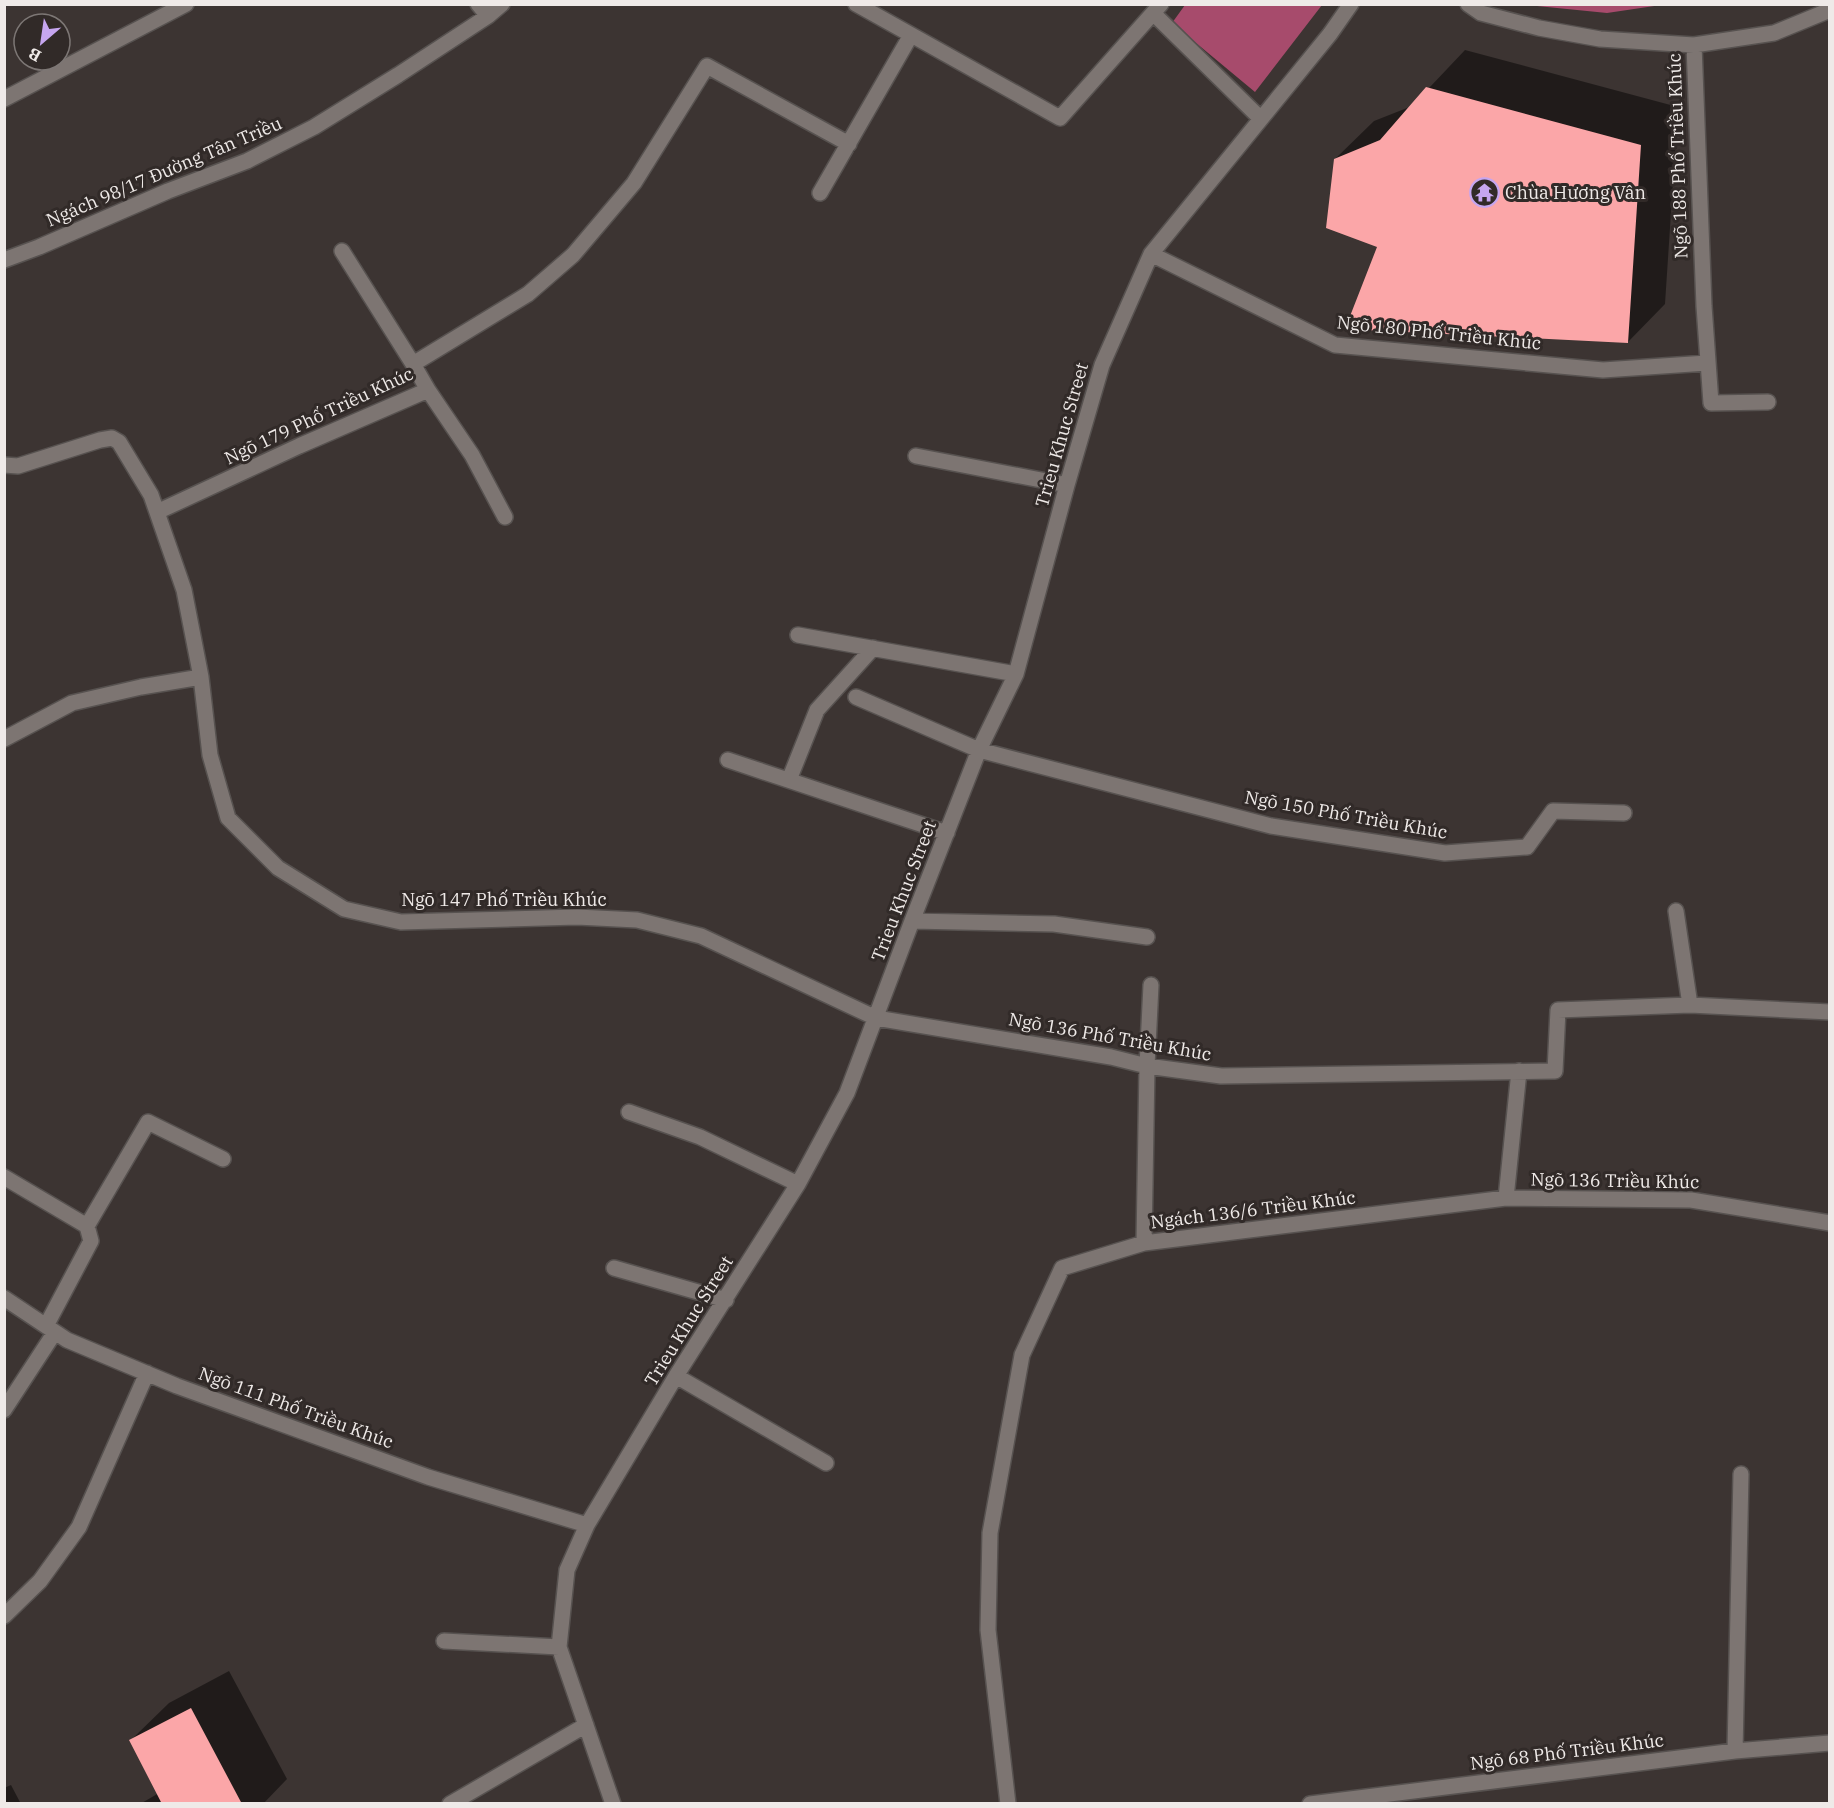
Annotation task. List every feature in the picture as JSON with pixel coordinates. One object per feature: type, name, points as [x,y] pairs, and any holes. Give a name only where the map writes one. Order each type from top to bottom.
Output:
[{"type":"street","points":[[4,99],[186,4]]},
{"type":"street","name":"Ngách 98/17 Đường Tân Triều","points":[[4,260],[168,191],[247,161],[314,127],[483,10],[502,4]]},
{"type":"street","points":[[856,4],[1060,118],[1157,9],[1260,118]]},
{"type":"street","name":"Trieu Khuc Street","points":[[613,1803],[559,1647],[567,1570],[587,1526],[676,1376],[798,1184],[847,1093],[979,750],[1016,674],[1102,365],[1151,254],[1330,34],[1351,4]]},
{"type":"street","name":"Ngõ 188 Phố Triều Khúc","points":[[1468,4],[1481,13],[1539,28],[1590,37],[1694,45],[1704,306],[1711,403],[1768,402]]},
{"type":"street","points":[[1694,45],[1774,33],[1830,10]]},
{"type":"street","points":[[820,193],[911,35]]},
{"type":"street","name":"Ngõ 179 Phố Triều Khúc","points":[[157,512],[298,446],[428,390],[412,364],[528,294],[573,255],[634,183],[706,66],[849,144]]},
{"type":"street","points":[[342,251],[412,364]]},
{"type":"street","name":"Ngõ 180 Phố Triều Khúc","points":[[1151,254],[1335,345],[1603,370],[1707,363]]},
{"type":"street","points":[[428,390],[472,455],[505,517]]},
{"type":"street","name":"Ngõ 147 Phố Triều Khúc","points":[[4,465],[18,466],[100,440],[111,438],[120,442],[151,495],[184,590],[201,677],[210,755],[228,818],[278,868],[344,909],[401,922],[576,917],[637,920],[701,936],[876,1018]]},
{"type":"street","points":[[916,456],[1067,485]]},
{"type":"street","points":[[798,635],[1016,674]]},
{"type":"street","points":[[789,780],[817,710],[873,648]]},
{"type":"street","points":[[4,739],[72,703],[141,687],[201,677]]},
{"type":"street","points":[[856,697],[979,750]]},
{"type":"street","name":"Ngõ 150 Phố Triều Khúc","points":[[979,750],[1271,825],[1445,853],[1527,848],[1553,812],[1624,813]]},
{"type":"street","points":[[728,760],[947,833]]},
{"type":"street","points":[[1676,911],[1690,1005],[1830,1012]]},
{"type":"street","points":[[912,921],[1054,924],[1148,937]]},
{"type":"street","name":"Ngách 136/6 Triều Khúc","points":[[1151,985],[1147,1066],[1144,1243],[1506,1198]]},
{"type":"street","name":"Ngõ 136 Phố Triều Khúc","points":[[876,1018],[1111,1057],[1147,1066],[1221,1076],[1555,1071],[1558,1010],[1690,1005]]},
{"type":"street","points":[[1506,1198],[1520,1071]]},
{"type":"street","points":[[629,1112],[700,1137],[798,1184]]},
{"type":"street","points":[[87,1226],[148,1122],[223,1159]]},
{"type":"street","points":[[4,1177],[87,1226],[91,1241],[51,1329],[4,1410]]},
{"type":"street","name":"Ngõ 136 Triều Khúc","points":[[1506,1198],[1691,1200],[1830,1223]]},
{"type":"street","points":[[1008,1803],[988,1630],[990,1533],[1022,1355],[1062,1268],[1144,1243]]},
{"type":"street","points":[[614,1268],[726,1300]]},
{"type":"street","name":"Ngõ 111 Phố Triều Khúc","points":[[4,1298],[67,1340],[147,1373],[428,1477],[587,1526]]},
{"type":"street","points":[[4,1616],[40,1581],[79,1527],[147,1373]]},
{"type":"street","points":[[676,1376],[826,1463]]},
{"type":"street","points":[[1735,1751],[1741,1474]]},
{"type":"street","points":[[444,1641],[559,1647]]},
{"type":"street","points":[[450,1803],[586,1725]]},
{"type":"street","name":"Ngõ 68 Phố Triều Khúc","points":[[1310,1803],[1735,1751],[1830,1743]]},
{"type":"shaded area","points":[[1185,5],[1322,5],[1255,92],[1172,23]]},
{"type":"shaded area","points":[[1527,5],[1661,5],[1607,13]]},
{"type":"building","name":"Chùa Hương Vân","points":[[1426,87],[1641,145],[1628,343],[1345,329],[1377,247],[1326,228],[1334,159],[1380,140]]},
{"type":"building","points":[[191,1708],[242,1804],[162,1804],[129,1740]]},
{"type":"place","name":"Chùa Hương Vân","points":[[1484,193]]}]
